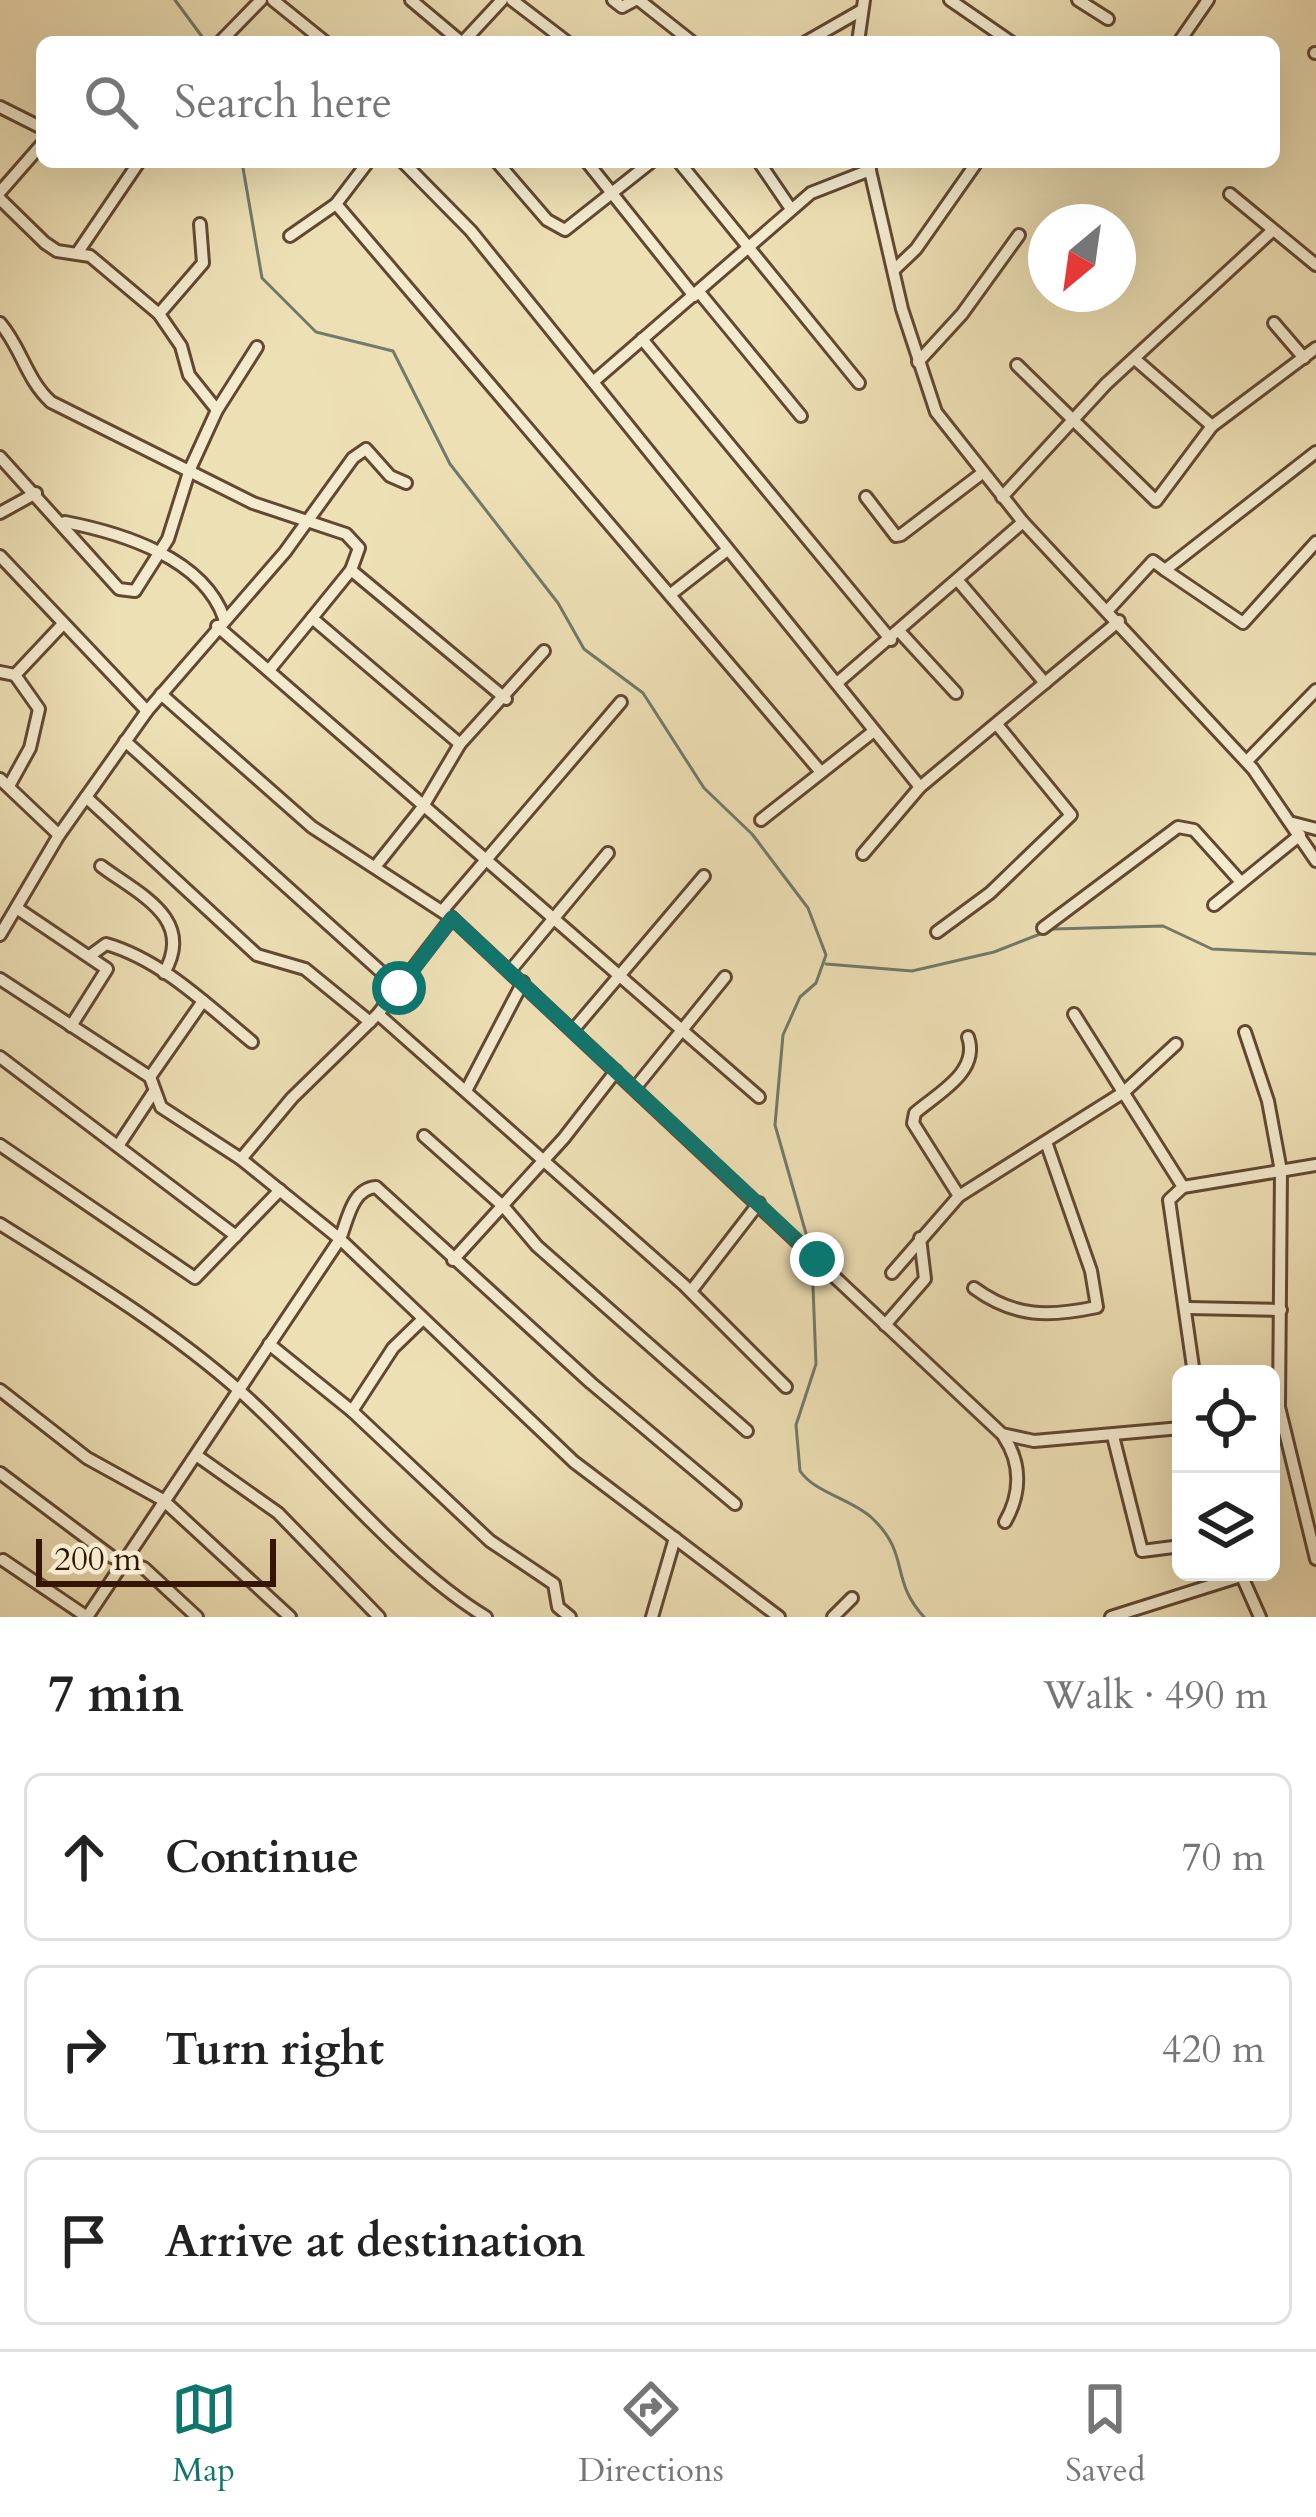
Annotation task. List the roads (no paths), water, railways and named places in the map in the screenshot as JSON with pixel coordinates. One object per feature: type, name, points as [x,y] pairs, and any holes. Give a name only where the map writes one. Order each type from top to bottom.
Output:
[{"type":"street","points":[[225,36],[261,0]]},
{"type":"street","points":[[273,0],[318,36]]},
{"type":"street","points":[[411,0],[463,36]]},
{"type":"street","points":[[472,36],[502,0]]},
{"type":"street","points":[[512,0],[560,36]]},
{"type":"street","points":[[613,0],[622,7],[637,0],[684,36]]},
{"type":"street","points":[[950,0],[998,36]]},
{"type":"street","points":[[1078,0],[1108,19]]},
{"type":"street","points":[[1183,36],[1208,0]]},
{"type":"street","points":[[815,36],[863,5]]},
{"type":"street","points":[[859,36],[863,5]]},
{"type":"street","points":[[0,107],[36,125]]},
{"type":"street","points":[[36,151],[0,196],[57,251],[79,252],[159,314],[181,346],[189,375],[218,410]]},
{"type":"street","points":[[79,252],[135,168]]},
{"type":"street","points":[[290,236],[336,204],[363,168]]},
{"type":"street","points":[[409,168],[471,231],[920,787]]},
{"type":"street","points":[[502,168],[557,228],[573,226],[643,168]]},
{"type":"street","points":[[592,168],[801,416]]},
{"type":"street","points":[[684,168],[859,383]]},
{"type":"street","points":[[763,168],[791,209]]},
{"type":"street","points":[[593,382],[811,193],[865,168]]},
{"type":"street","points":[[869,168],[935,412],[1023,522],[1246,761],[1316,861]]},
{"type":"street","points":[[894,270],[916,249],[972,168]]},
{"type":"street","points":[[1230,194],[1316,265]]},
{"type":"street","points":[[336,204],[820,771]]},
{"type":"street","points":[[159,314],[203,262],[200,224]]},
{"type":"street","points":[[1002,497],[1071,418],[1272,231]]},
{"type":"street","points":[[918,362],[962,314],[1019,235]]},
{"type":"street","points":[[0,323],[20,348],[33,386],[51,403],[268,509],[309,520],[356,543],[351,570],[270,669]]},
{"type":"street","points":[[1274,323],[1304,358]]},
{"type":"street","points":[[642,339],[895,636],[956,693]]},
{"type":"street","points":[[0,458],[127,592],[135,591],[160,553],[183,503],[190,469],[218,410],[257,347]]},
{"type":"street","points":[[1017,364],[1156,501],[1212,426],[1316,348]]},
{"type":"street","points":[[1136,360],[1212,426]]},
{"type":"street","points":[[0,935],[59,835],[146,711],[309,520],[361,451],[370,451],[389,476],[406,483]]},
{"type":"street","points":[[1165,570],[1313,460]]},
{"type":"street","points":[[866,497],[896,536],[901,536],[981,474]]},
{"type":"street","points":[[0,513],[36,493]]},
{"type":"street","points":[[64,522],[160,553],[204,583],[220,622],[270,669],[422,808],[759,1097]]},
{"type":"street","points":[[838,683],[959,583],[1023,522]]},
{"type":"street","points":[[1108,610],[1143,566],[1153,561],[1243,623],[1251,621],[1316,542]]},
{"type":"street","points":[[671,594],[726,550]]},
{"type":"street","points":[[0,556],[146,711]]},
{"type":"street","points":[[351,570],[506,699]]},
{"type":"street","points":[[959,583],[1046,683]]},
{"type":"street","points":[[312,618],[460,744]]},
{"type":"street","points":[[862,854],[920,787],[999,727],[1119,621]]},
{"type":"street","points":[[15,675],[62,625]]},
{"type":"street","points":[[375,867],[422,808],[460,744],[506,699],[544,651]]},
{"type":"street","points":[[0,672],[15,675],[39,710],[30,748],[4,782],[59,835]]},
{"type":"street","points":[[1246,761],[1316,690]]},
{"type":"street","points":[[161,694],[312,827],[448,914],[1002,1434],[1018,1473],[1016,1499],[1004,1522]]},
{"type":"street","points":[[241,1160],[292,1099],[399,988],[487,862],[621,702]]},
{"type":"street","points":[[937,932],[990,893],[1071,814],[999,727]]},
{"type":"street","points":[[761,820],[874,731]]},
{"type":"street","points":[[124,742],[399,988]]},
{"type":"street","points":[[86,797],[257,955],[305,969],[466,1091],[691,1291],[786,1387]]},
{"type":"street","points":[[1293,823],[1316,830]]},
{"type":"street","points":[[1043,928],[1178,827],[1194,830],[1239,880]]},
{"type":"street","points":[[1214,905],[1239,880],[1300,836]]},
{"type":"street","points":[[510,971],[608,853]]},
{"type":"street","points":[[101,866],[167,917],[175,947],[164,973]]},
{"type":"street","points":[[574,1030],[704,876]]},
{"type":"street","points":[[18,909],[107,969],[71,1026]]},
{"type":"street","points":[[91,955],[106,944],[164,973],[252,1042]]},
{"type":"street","points":[[635,1088],[725,977]]},
{"type":"street","points":[[0,979],[149,1077],[161,1107],[241,1160],[340,1239],[574,1462],[779,1617]]},
{"type":"street","points":[[466,1091],[523,982]]},
{"type":"street","points":[[149,1077],[202,1001]]},
{"type":"street","points":[[1074,1014],[1183,1187]]},
{"type":"street","points":[[1245,1032],[1268,1101],[1281,1171],[1279,1407],[1316,1559]]},
{"type":"street","points":[[959,1196],[914,1123],[915,1113],[967,1066],[973,1050],[968,1037]]},
{"type":"street","points":[[892,1273],[959,1196],[1124,1092],[1176,1044]]},
{"type":"street","points":[[0,1057],[120,1143],[236,1236]]},
{"type":"street","points":[[453,1260],[504,1207],[616,1071]]},
{"type":"street","points":[[120,1143],[153,1093]]},
{"type":"street","points":[[424,1136],[504,1207],[537,1246],[747,1431]]},
{"type":"street","points":[[974,1288],[996,1304],[1024,1314],[1048,1316],[1097,1307],[1085,1252],[1046,1142]]},
{"type":"street","points":[[0,1145],[187,1275],[201,1276],[280,1190]]},
{"type":"street","points":[[1193,1365],[1189,1308],[1168,1207],[1183,1187],[1316,1165]]},
{"type":"street","points":[[3,1560],[87,1617],[340,1239],[358,1194],[376,1187],[453,1260],[735,1504]]},
{"type":"street","points":[[691,1291],[759,1203]]},
{"type":"street","points":[[0,1224],[151,1322],[240,1391],[422,1569],[486,1617]]},
{"type":"street","points":[[885,1325],[925,1279],[920,1238]]},
{"type":"street","points":[[1189,1308],[1281,1310]]},
{"type":"street","points":[[352,1411],[386,1356],[423,1318]]},
{"type":"street","points":[[269,1344],[352,1411],[490,1541],[554,1583],[558,1607],[570,1617]]},
{"type":"street","points":[[0,1390],[87,1458],[163,1500],[290,1617]]},
{"type":"street","points":[[1002,1434],[1034,1441],[1172,1429]]},
{"type":"street","points":[[1113,1436],[1135,1540],[1150,1553],[1172,1548]]},
{"type":"street","points":[[196,1455],[278,1514],[379,1617]]},
{"type":"street","points":[[0,1473],[94,1545],[144,1568],[197,1617]]},
{"type":"street","points":[[652,1617],[675,1538]]},
{"type":"street","points":[[1111,1617],[1220,1581]]},
{"type":"street","points":[[1244,1581],[1260,1617]]},
{"type":"street","points":[[833,1617],[852,1598]]},
{"type":"waterway","points":[[175,0],[202,36]]},
{"type":"waterway","points":[[243,168],[262,278],[316,332],[393,351],[450,464],[558,603],[584,649],[643,693],[704,788],[752,834],[808,908],[826,955],[816,983],[800,997],[783,1035],[775,1125],[811,1251]]},
{"type":"waterway","points":[[826,964],[912,971],[994,952],[1053,929],[1163,926],[1212,949],[1316,954]]},
{"type":"waterway","points":[[812,1261],[816,1364],[796,1425],[800,1471],[815,1485],[864,1511],[884,1531],[907,1591],[924,1617]]}]
